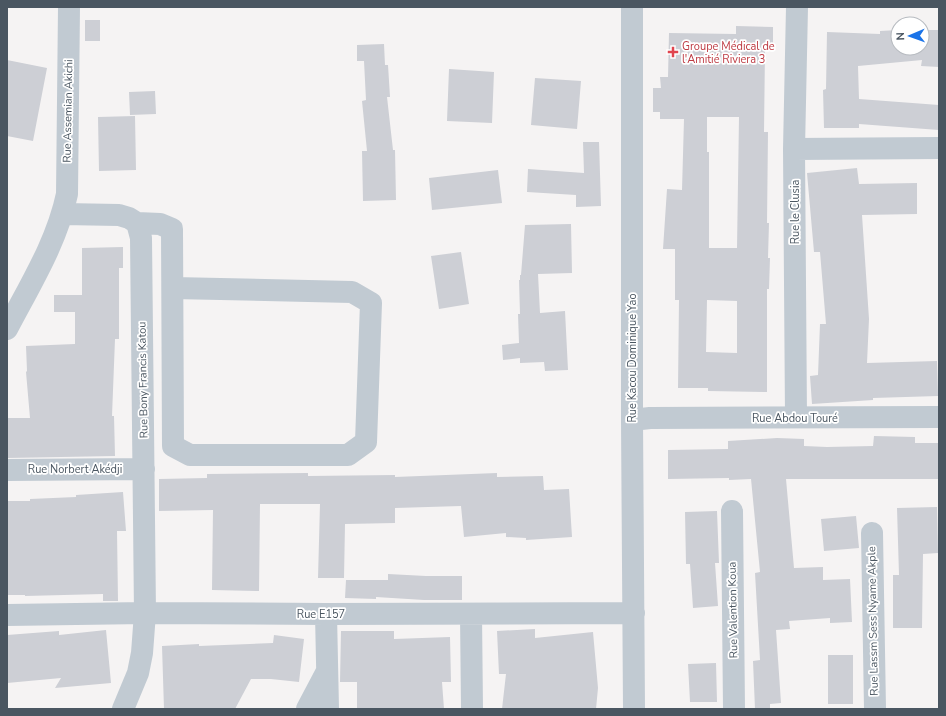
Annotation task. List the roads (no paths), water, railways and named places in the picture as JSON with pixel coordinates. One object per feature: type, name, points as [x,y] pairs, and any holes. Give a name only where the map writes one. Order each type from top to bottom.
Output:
[{"type":"street","name":"Rue Assemian Akichi","points":[[7,329],[47,253],[63,214],[67,194],[70,7]]},
{"type":"street","name":"Rue Kacou Dominique Yao","points":[[632,7],[641,419],[634,613],[634,709]]},
{"type":"street","name":"Rue le Clusia","points":[[796,418],[794,149],[797,7]]},
{"type":"street","points":[[794,149],[939,148]]},
{"type":"street","points":[[63,214],[119,215],[129,218],[137,223],[160,224],[172,229],[173,446],[190,455],[348,455],[366,442],[371,303],[352,292],[173,288]]},
{"type":"street","name":"Rue Bony Francis Katou","points":[[123,709],[138,674],[142,653],[145,613],[141,238],[137,223]]},
{"type":"street","name":"Rue Abdou Touré","points":[[641,419],[939,417]]},
{"type":"street","name":"Rue Norbert Akédji","points":[[7,470],[144,469]]},
{"type":"street","name":"Rue Valention Koua","points":[[732,511],[734,709]]},
{"type":"street","name":"Rue Lassm Sess Nyame Akple","points":[[872,533],[874,709]]},
{"type":"street","name":"Rue E157","points":[[7,615],[145,613],[634,613]]},
{"type":"street","points":[[326,614],[328,709]]},
{"type":"street","points":[[471,614],[472,709]]},
{"type":"street","points":[[307,709],[327,672]]},
{"type":"place","name":"Groupe Médical de l'Amitié Riviera 3","points":[[673,52]]}]
